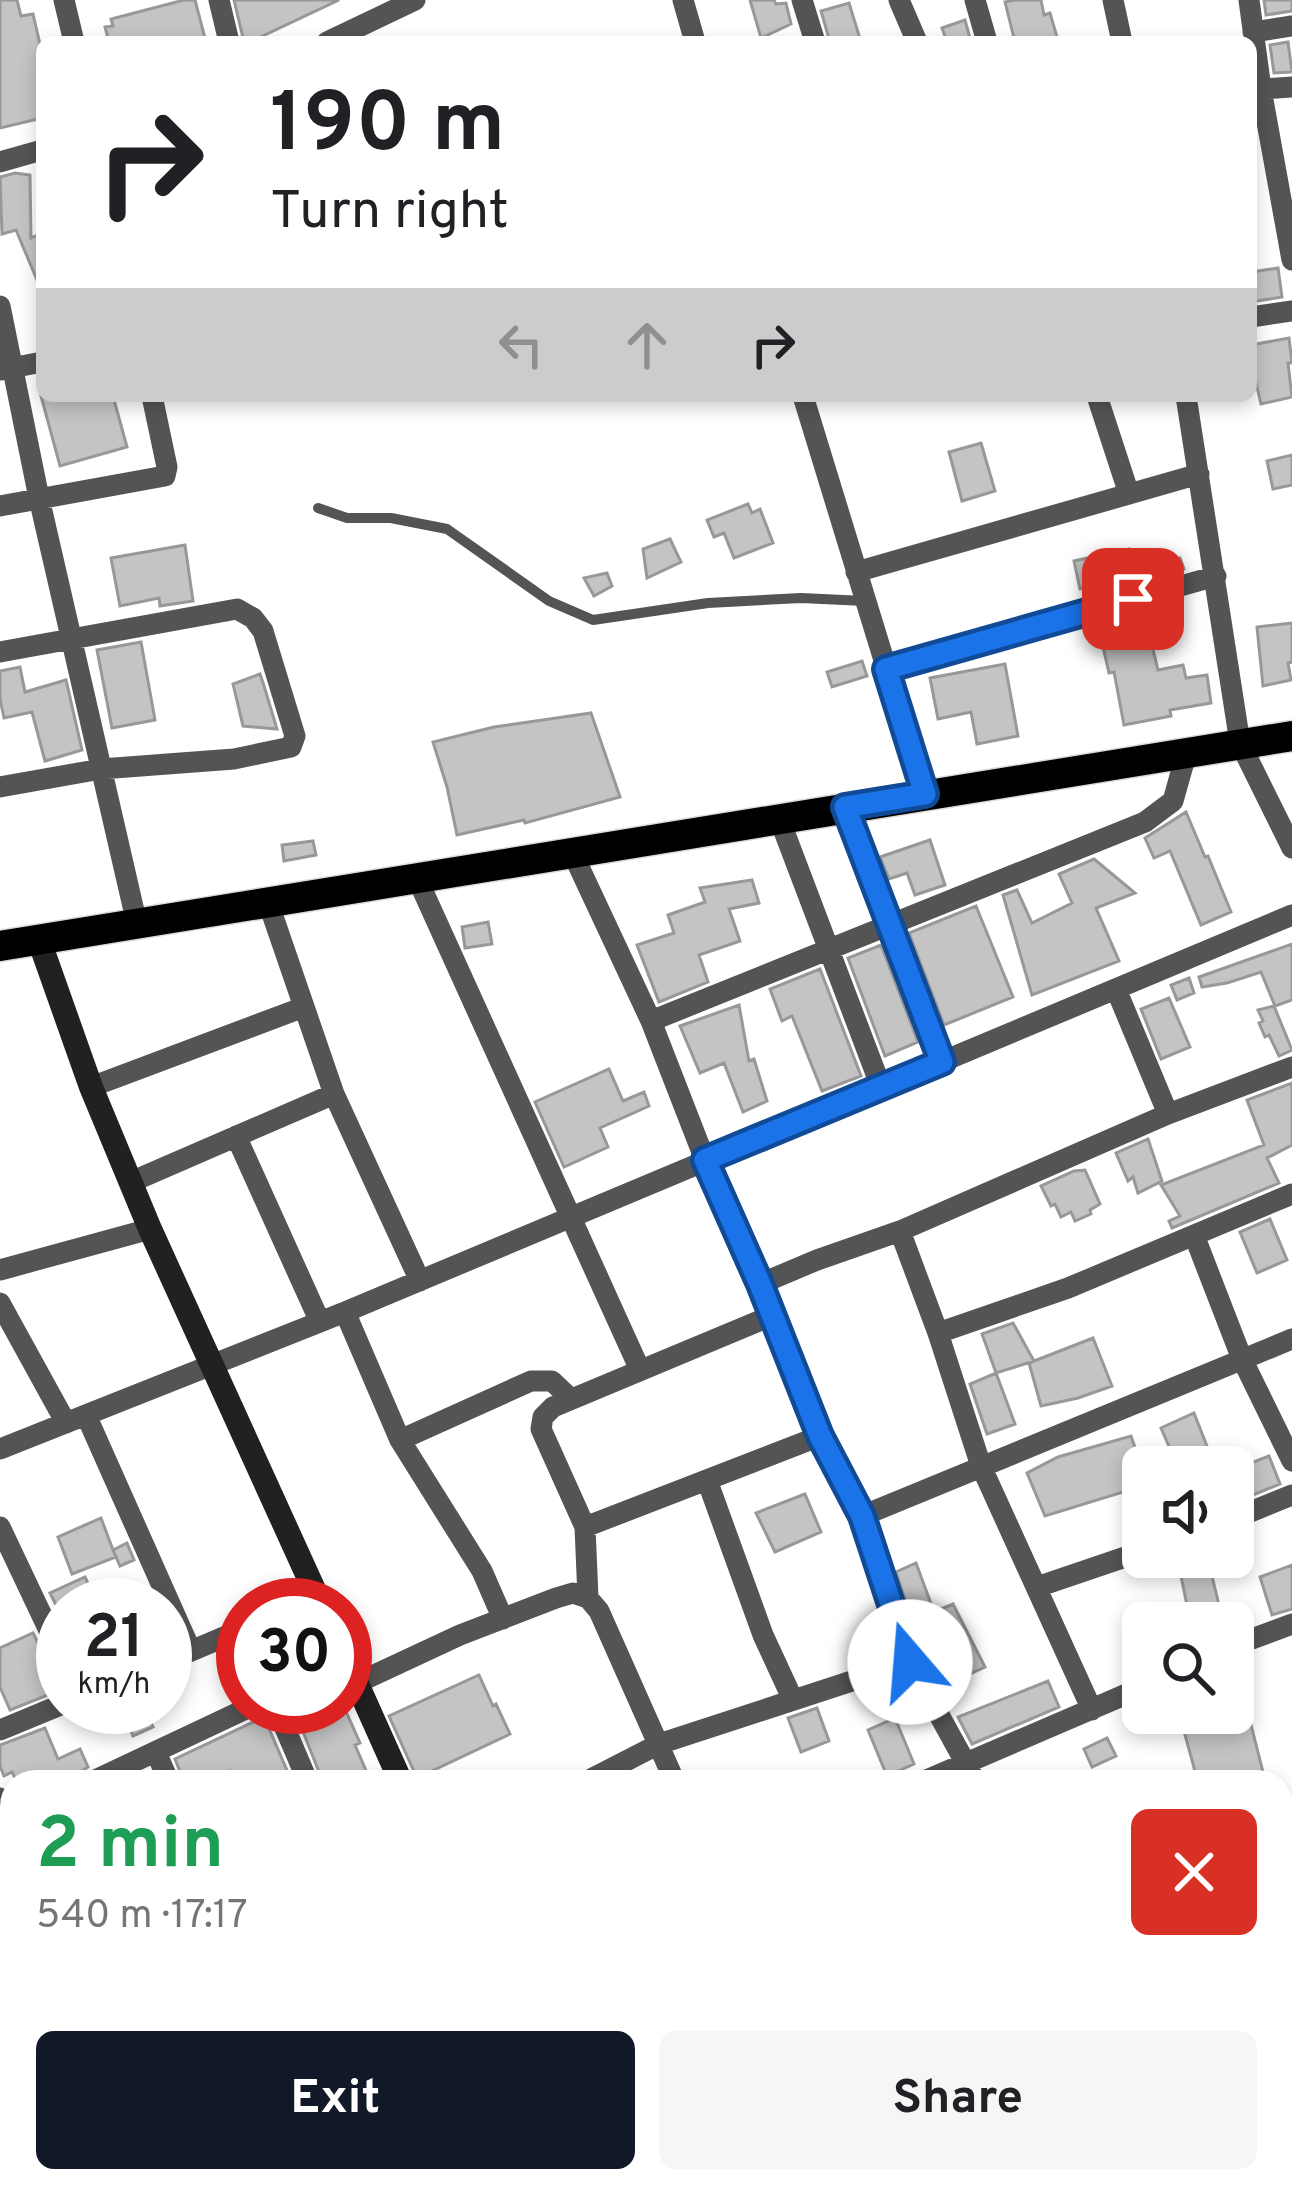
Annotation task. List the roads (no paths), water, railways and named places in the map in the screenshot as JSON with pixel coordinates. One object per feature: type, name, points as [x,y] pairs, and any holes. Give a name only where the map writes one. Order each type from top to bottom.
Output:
[{"type":"main road","points":[[0,946],[1292,736]]},
{"type":"street","points":[[64,0],[73,36]]},
{"type":"street","points":[[219,0],[228,36]]},
{"type":"street","points":[[335,36],[369,10],[415,0]]},
{"type":"street","points":[[802,0],[813,36]]},
{"type":"street","points":[[899,0],[914,36]]},
{"type":"street","points":[[975,0],[985,36]]},
{"type":"street","points":[[1113,0],[1121,36]]},
{"type":"street","points":[[1249,0],[1254,36]]},
{"type":"street","points":[[688,2],[694,36]]},
{"type":"street","points":[[1253,32],[1292,26]]},
{"type":"street","points":[[1257,60],[1287,210],[1292,260]]},
{"type":"street","points":[[1261,89],[1292,87]]},
{"type":"street","points":[[0,162],[36,152]]},
{"type":"street","points":[[0,305],[6,369],[137,924]]},
{"type":"street","points":[[1257,316],[1292,311]]},
{"type":"street","points":[[6,369],[36,363]]},
{"type":"street","points":[[0,506],[165,476],[153,402]]},
{"type":"street","points":[[805,402],[925,794]]},
{"type":"street","points":[[1099,402],[1130,494]]},
{"type":"street","points":[[1187,402],[1240,742],[1292,848]]},
{"type":"street","points":[[856,572],[1199,474]]},
{"type":"street","points":[[886,669],[1216,576]]},
{"type":"street","points":[[0,652],[237,609],[263,631],[295,736],[291,747],[234,759],[101,769],[0,787]]},
{"type":"street","points":[[651,1021],[1145,822],[1173,801],[1187,751]]},
{"type":"street","points":[[845,807],[942,1062]]},
{"type":"street","points":[[778,818],[881,1087]]},
{"type":"street","points":[[572,852],[651,1021],[820,1436],[862,1516],[910,1662],[971,1770]]},
{"type":"street","points":[[416,878],[640,1370]]},
{"type":"street","points":[[268,902],[334,1094],[420,1281]]},
{"type":"street","points":[[0,1449],[345,1312],[1292,915]]},
{"type":"street","points":[[38,940],[91,1087],[302,1578]]},
{"type":"street","points":[[1116,989],[1168,1114]]},
{"type":"street","points":[[91,1087],[304,1006]]},
{"type":"street","points":[[760,1284],[900,1231],[1168,1114],[1292,1066]]},
{"type":"street","points":[[131,1182],[334,1094]]},
{"type":"street","points":[[236,1136],[320,1322]]},
{"type":"street","points":[[938,1333],[1068,1288],[1292,1194]]},
{"type":"street","points":[[0,1270],[150,1229]]},
{"type":"street","points":[[900,1231],[981,1466],[1092,1709]]},
{"type":"street","points":[[1194,1234],[1243,1359],[1292,1461]]},
{"type":"street","points":[[0,1303],[76,1419],[155,1578]]},
{"type":"street","points":[[345,1312],[400,1440],[482,1571],[502,1619]]},
{"type":"street","points":[[670,1770],[588,1598],[585,1527],[541,1429],[543,1417],[553,1407],[772,1315]]},
{"type":"street","points":[[862,1516],[1292,1339]]},
{"type":"street","points":[[400,1440],[531,1381],[552,1381],[571,1399]]},
{"type":"street","points":[[585,1527],[820,1436]]},
{"type":"street","points":[[707,1480],[763,1635],[793,1700]]},
{"type":"street","points":[[1254,1510],[1292,1495]]},
{"type":"street","points":[[0,1527],[36,1603]]},
{"type":"street","points":[[1036,1587],[1122,1557]]},
{"type":"street","points":[[372,1659],[574,1593],[588,1598]]},
{"type":"street","points":[[1254,1638],[1292,1624]]},
{"type":"street","points":[[609,1770],[659,1744],[910,1662]]},
{"type":"street","points":[[976,1770],[1122,1696]]},
{"type":"street","points":[[0,1730],[36,1715]]},
{"type":"street","points":[[372,1717],[396,1770]]},
{"type":"street","points":[[117,1770],[216,1723]]},
{"type":"street","points":[[287,1734],[303,1770]]},
{"type":"street","points":[[156,1752],[164,1770]]},
{"type":"lane","points":[[318,508],[346,518],[391,518],[447,529],[549,601],[593,620],[708,603],[801,598],[866,602]]}]
